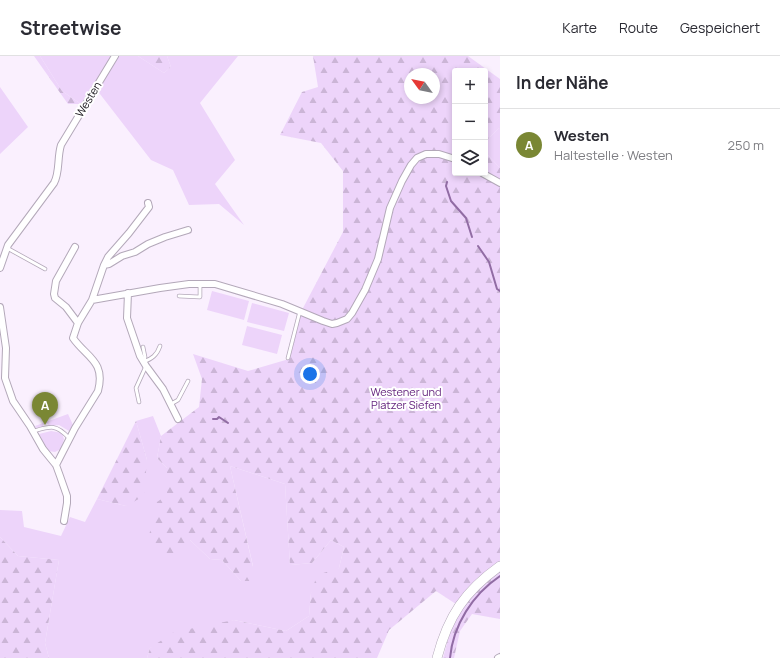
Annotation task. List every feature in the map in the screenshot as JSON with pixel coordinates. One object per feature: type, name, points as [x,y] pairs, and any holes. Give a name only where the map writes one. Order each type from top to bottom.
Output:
[{"type":"main road","points":[[437,658],[448,626],[457,608],[482,581],[500,566]]},
{"type":"street","name":"Westen","points":[[0,268],[7,248],[15,235],[54,183],[56,179],[58,157],[61,145],[115,56]]},
{"type":"street","points":[[92,300],[128,293],[200,283],[215,284],[298,310],[332,324],[338,323],[347,319],[358,303],[372,275],[383,242],[390,208],[411,165],[417,158],[426,154],[439,154],[452,158]]},
{"type":"street","points":[[487,176],[500,183]]},
{"type":"street","points":[[56,465],[69,438],[98,391],[100,384],[99,372],[94,360],[73,338],[73,334],[92,300],[108,257],[149,207],[148,202]]},
{"type":"street","points":[[104,265],[109,264],[122,256],[135,252],[148,244],[188,230]]},
{"type":"street","points":[[75,248],[56,281],[54,294],[55,298],[66,307],[78,323]]},
{"type":"street","points":[[128,293],[129,301],[127,318],[145,364],[163,389],[178,419]]},
{"type":"street","points":[[0,307],[6,348],[5,378],[13,401],[43,449],[56,465],[68,503],[64,522]]},
{"type":"lane","points":[[7,248],[45,269]]},
{"type":"lane","points":[[179,296],[200,297],[200,283]]},
{"type":"lane","points":[[288,358],[298,310]]},
{"type":"lane","points":[[145,364],[157,352],[160,346]]},
{"type":"lane","points":[[139,402],[136,388],[145,364],[143,348]]},
{"type":"lane","points":[[171,404],[178,400],[188,380]]},
{"type":"lane","points":[[33,431],[52,427],[58,428],[69,438]]},
{"type":"green space","points":[[34,56],[40,56],[62,91],[81,104],[68,104]]},
{"type":"green space","points":[[40,56],[138,56],[164,73],[171,67],[167,56],[238,56],[200,103],[235,160],[215,184],[244,225],[219,204],[189,205],[173,170],[151,160],[93,85],[81,104],[62,91]]},
{"type":"green space","points":[[138,56],[167,56],[171,67],[164,73]]},
{"type":"green space","name":"Westener und Platzer Siefen","points":[[313,56],[468,56],[485,68],[452,68],[452,176],[488,176],[488,155],[500,168],[500,619],[472,614],[460,631],[454,658],[443,658],[450,632],[462,608],[436,591],[389,630],[377,658],[147,658],[150,648],[174,632],[234,620],[286,631],[309,616],[311,593],[317,575],[339,568],[344,547],[331,540],[312,563],[290,565],[285,484],[230,466],[253,567],[250,581],[241,581],[222,560],[210,559],[190,540],[180,555],[162,556],[147,544],[157,502],[167,495],[167,468],[157,458],[161,436],[199,407],[202,379],[193,354],[248,371],[289,359],[302,310],[343,232],[343,171],[321,143],[280,135],[302,92],[318,87]]},
{"type":"green space","points":[[488,70],[500,79],[500,127],[488,139]]},
{"type":"green space","points":[[0,87],[28,127],[0,154]]},
{"type":"green space","points":[[500,127],[500,168],[488,155],[488,139]]},
{"type":"green space","points":[[212,291],[249,301],[244,320],[207,310]]},
{"type":"green space","points":[[252,303],[289,313],[284,331],[247,322]]},
{"type":"green space","points":[[247,326],[282,335],[277,354],[242,345]]},
{"type":"green space","points":[[68,414],[73,425],[69,431],[59,425],[49,426],[47,423],[43,425],[44,427],[36,428],[35,426]]},
{"type":"green space","points":[[153,416],[161,436],[157,458],[167,468],[167,495],[190,540],[210,559],[222,560],[241,581],[253,566],[230,466],[285,484],[290,565],[312,563],[331,540],[344,547],[339,568],[311,593],[309,616],[286,631],[234,620],[150,648],[147,658],[49,658],[45,643],[59,560],[18,556],[0,537],[0,510],[22,511],[24,527],[61,536],[70,517],[85,522],[97,499],[126,506],[147,460],[136,421]]},
{"type":"green space","points":[[136,421],[147,460],[144,496],[126,506],[97,499]]},
{"type":"green space","points":[[51,431],[62,433],[64,439],[61,449],[55,452],[48,451],[39,434]]},
{"type":"green space","points":[[0,537],[18,556],[59,560],[45,643],[49,658],[0,658]]},
{"type":"waterway","points":[[447,182],[446,186],[451,201],[466,218],[472,237]]},
{"type":"waterway","points":[[478,246],[489,262],[497,289],[500,291]]},
{"type":"waterway","points":[[213,419],[217,419],[219,417],[228,423]]},
{"type":"waterway","points":[[450,658],[455,634],[466,611],[481,592],[500,576]]},
{"type":"place","name":"Westen","points":[[45,425]]}]
